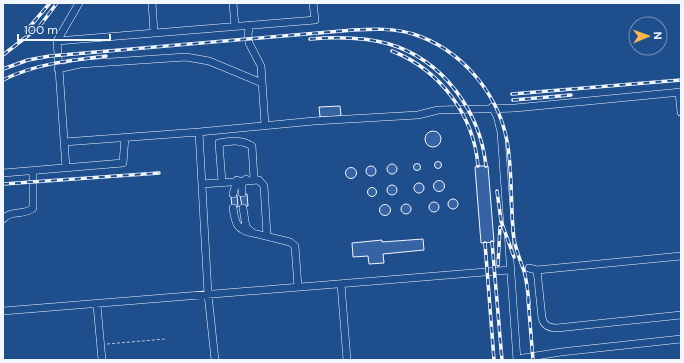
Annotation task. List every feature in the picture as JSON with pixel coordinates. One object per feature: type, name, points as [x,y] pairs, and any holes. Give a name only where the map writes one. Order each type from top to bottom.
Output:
[{"type":"lane","points":[[66,168],[57,41],[79,3]]},
{"type":"lane","points":[[152,3],[154,32]]},
{"type":"lane","points":[[233,3],[235,26]]},
{"type":"lane","points":[[57,41],[315,20],[313,3]]},
{"type":"lane","points":[[250,25],[248,34],[249,43],[260,62],[265,125]]},
{"type":"lane","points":[[58,69],[80,64],[163,58],[195,58],[215,63],[262,84]]},
{"type":"lane","points":[[64,142],[199,132],[265,125],[418,115],[438,110],[492,107],[515,108],[680,92],[681,112]]},
{"type":"lane","points":[[492,107],[497,116],[500,132],[517,360],[561,352],[681,339]]},
{"type":"lane","points":[[219,130],[222,182]]},
{"type":"lane","points":[[199,132],[208,294],[215,360]]},
{"type":"lane","points":[[3,173],[124,163],[125,138]]},
{"type":"lane","points":[[219,143],[235,140],[246,142],[252,146],[250,179]]},
{"type":"lane","points":[[3,219],[10,213],[29,211],[33,208],[33,171]]},
{"type":"lane","points":[[202,184],[250,179],[259,180],[264,186],[267,236]]},
{"type":"lane","points":[[242,192],[242,184],[250,179]]},
{"type":"lane","points":[[233,194],[237,180]]},
{"type":"lane","points":[[233,208],[238,227],[244,231],[290,242],[295,246],[298,287]]},
{"type":"lane","points":[[243,208],[246,227],[253,233]]},
{"type":"lane","points":[[681,256],[533,269],[543,322],[549,327],[557,328],[681,315]]},
{"type":"lane","points":[[3,311],[97,305],[208,294],[510,270]]},
{"type":"lane","points":[[341,284],[347,360]]},
{"type":"lane","points":[[97,305],[102,360]]},
{"type":"path","points":[[101,345],[165,339]]},
{"type":"building","points":[[340,106],[341,116],[320,117],[319,107]]},
{"type":"building","points":[[433,131],[439,133],[441,139],[439,145],[433,147],[427,145],[425,139],[427,133]]},
{"type":"building","points":[[438,161],[441,162],[441,168],[438,169],[435,168],[434,165],[435,162]]},
{"type":"building","points":[[417,163],[420,164],[420,170],[417,171],[414,170],[413,167],[414,164]]},
{"type":"building","points":[[390,164],[394,164],[396,165],[396,173],[390,174],[387,171],[387,167]]},
{"type":"building","points":[[369,166],[373,166],[375,167],[375,175],[369,176],[366,173],[366,169]]},
{"type":"building","points":[[488,166],[494,242],[481,243],[475,167]]},
{"type":"building","points":[[349,168],[353,168],[355,169],[355,177],[349,178],[346,175],[346,171]]},
{"type":"building","points":[[437,181],[441,181],[443,182],[443,190],[437,191],[434,188],[434,184]]},
{"type":"building","points":[[419,183],[424,188],[419,193],[414,188]]},
{"type":"building","points":[[390,185],[394,185],[396,186],[396,194],[390,195],[387,192],[387,188]]},
{"type":"building","points":[[372,187],[377,192],[372,197],[367,192]]},
{"type":"building","points":[[247,194],[248,206],[242,206],[240,195]]},
{"type":"building","points":[[237,195],[238,207],[232,207],[231,196]]},
{"type":"building","points":[[451,199],[455,199],[457,200],[457,208],[451,209],[448,206],[448,202]]},
{"type":"building","points":[[432,202],[436,202],[438,203],[438,211],[432,212],[429,209],[429,205]]},
{"type":"building","points":[[404,204],[408,204],[410,205],[410,213],[404,214],[401,211],[401,207]]},
{"type":"building","points":[[383,205],[387,205],[389,206],[389,214],[383,215],[380,212],[380,208]]},
{"type":"building","points":[[423,239],[424,250],[383,254],[384,263],[369,264],[368,256],[353,257],[352,243],[382,240],[382,242]]},
{"type":"railway","points":[[26,31],[50,3]]},
{"type":"railway","points":[[3,55],[39,27],[57,3]]},
{"type":"railway","points":[[3,69],[28,60],[50,56],[353,30],[391,30],[413,34],[430,41],[447,50],[475,75],[486,90],[502,123],[509,153],[514,239],[525,275],[529,304]]},
{"type":"railway","points":[[310,39],[350,38],[370,40],[389,44],[426,62],[442,75],[456,90],[467,107],[476,126],[486,166]]},
{"type":"railway","points":[[392,51],[409,59],[425,70],[452,96],[470,129],[478,166]]},
{"type":"railway","points":[[3,80],[40,66],[106,56]]},
{"type":"railway","points":[[512,94],[681,80]]},
{"type":"railway","points":[[513,100],[571,95]]},
{"type":"railway","points":[[3,184],[159,173]]},
{"type":"railway","points":[[497,191],[501,221],[514,257]]},
{"type":"railway","points":[[498,265],[500,227]]},
{"type":"railway","points":[[492,242],[502,360]]},
{"type":"railway","points":[[485,243],[494,360]]},
{"type":"railway","points":[[528,298],[533,360]]}]
